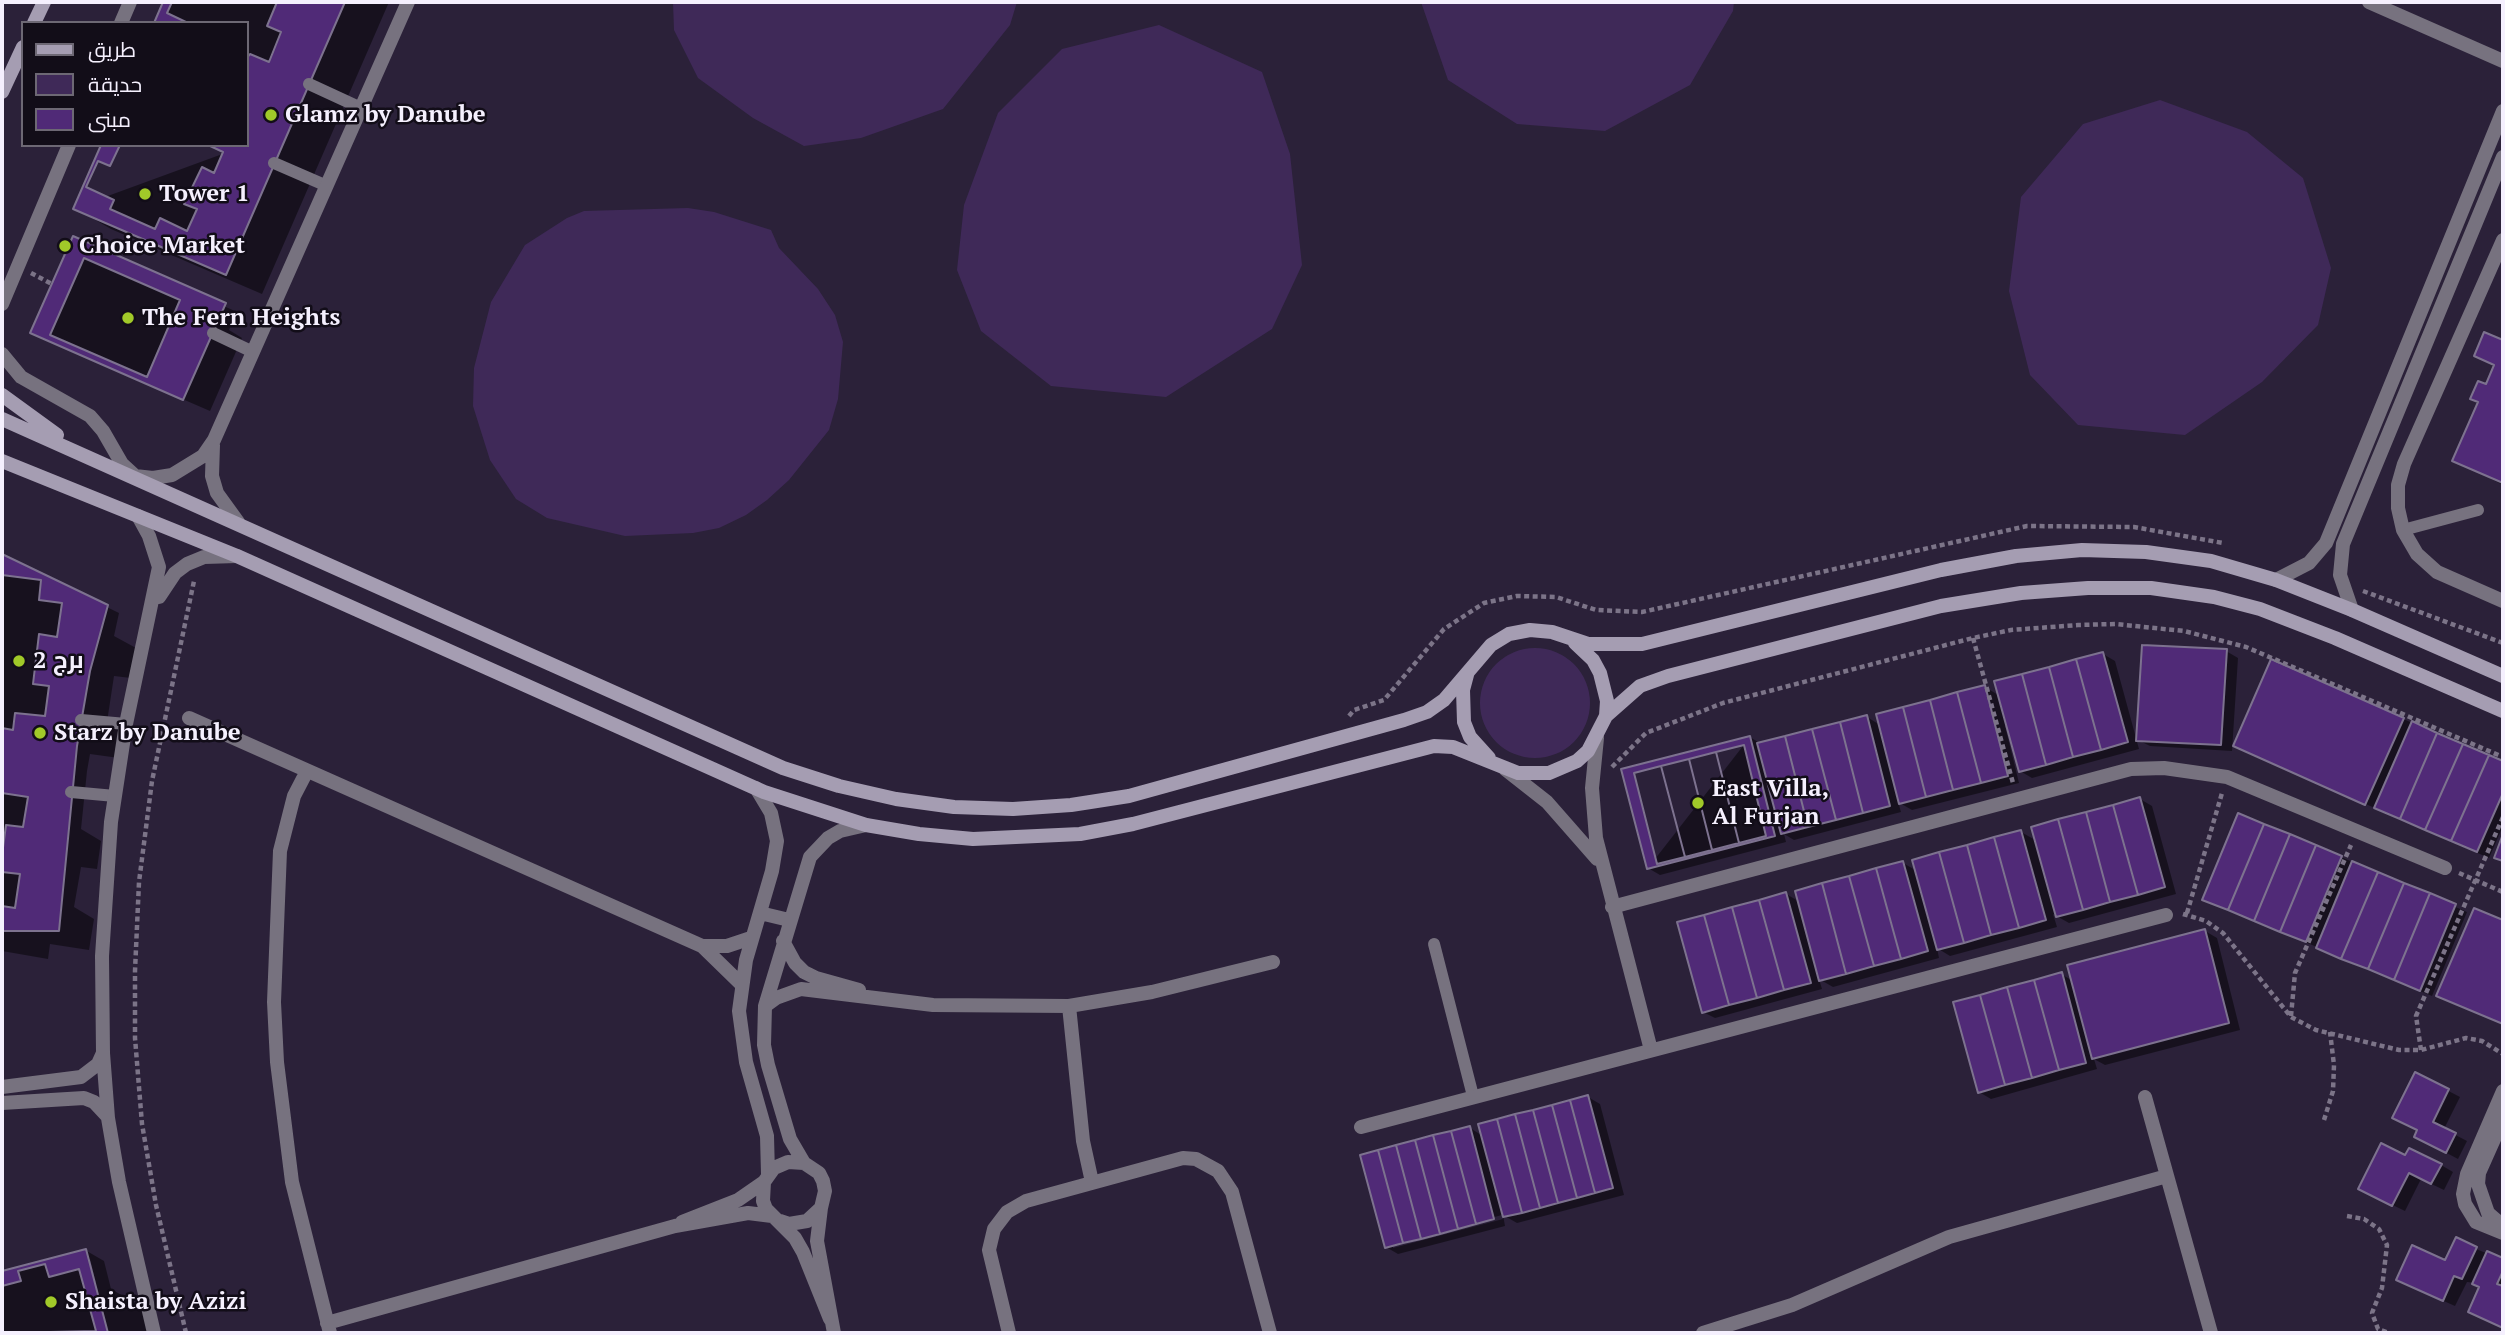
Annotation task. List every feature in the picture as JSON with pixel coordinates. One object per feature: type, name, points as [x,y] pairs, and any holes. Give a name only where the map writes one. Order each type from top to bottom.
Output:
[{"type":"street","points":[[35,21],[44,2]]},
{"type":"street","points":[[122,21],[130,2]]},
{"type":"street","points":[[2,354],[21,377],[90,416],[103,431],[122,464],[135,476],[153,478],[172,475],[203,456],[214,440],[408,2]]},
{"type":"street","points":[[2369,2],[2503,61]]},
{"type":"street","points":[[2,92],[21,51]]},
{"type":"street","points":[[2276,580],[2309,563],[2326,543],[2503,111]]},
{"type":"street","points":[[2,304],[68,147]]},
{"type":"street","points":[[2352,610],[2340,575],[2343,544],[2503,157]]},
{"type":"street","points":[[2503,240],[2404,464],[2398,485],[2398,508],[2403,530],[2417,554],[2437,572],[2503,601]]},
{"type":"street","points":[[2,395],[84,454]]},
{"type":"street","points":[[2,419],[238,522],[783,768],[839,786],[896,799],[966,807],[1071,805],[1129,796],[1427,712],[1444,700],[1491,645],[1510,634],[1530,630],[1552,632],[1571,640],[1606,646],[1642,644],[1941,570],[2017,556],[2069,551],[2146,552],[2211,561],[2276,580],[2503,676]]},
{"type":"street","points":[[214,440],[211,467],[217,493],[238,522]]},
{"type":"street","points":[[2,461],[237,556],[756,788],[814,811],[866,825],[972,839],[1026,839],[1080,834],[1133,824],[1410,751],[1453,747],[1498,765],[1534,775],[1556,771],[1577,761],[1597,738]]},
{"type":"street","points":[[138,516],[149,536],[159,567],[152,611],[126,724],[115,796],[103,934],[103,1053],[108,1118],[129,1230],[154,1333]]},
{"type":"street","points":[[152,611],[175,573],[204,557],[237,556]]},
{"type":"street","points":[[1606,716],[1640,686],[1668,676],[1941,606],[2021,593],[2151,587],[2214,597],[2260,610],[2335,638],[2503,711]]},
{"type":"street","points":[[1571,640],[1593,660],[1605,687],[1606,716],[1597,738],[1592,788],[1600,863],[1651,1050]]},
{"type":"street","points":[[1476,660],[1463,690],[1464,722],[1475,744],[1547,802],[1600,863]]},
{"type":"street","points":[[188,718],[702,946],[741,984]]},
{"type":"street","points":[[1612,907],[2131,769],[2164,768],[2227,777],[2445,868]]},
{"type":"street","points":[[307,771],[294,796],[280,851],[274,1002],[277,1062],[292,1182],[328,1328],[675,1226],[738,1200],[780,1164],[804,1163]]},
{"type":"street","points":[[756,788],[771,813],[777,841],[741,984],[741,1034],[767,1136],[763,1200],[803,1252],[834,1333]]},
{"type":"street","points":[[830,1318],[829,1297],[817,1241],[825,1191],[823,1181],[819,1173],[804,1163],[790,1139],[768,1065],[763,1026],[765,1006],[805,869],[818,847],[840,831],[866,825]]},
{"type":"street","points":[[760,913],[789,920]]},
{"type":"street","points":[[1361,1127],[2165,915]]},
{"type":"street","points":[[702,946],[727,946],[751,938]]},
{"type":"street","points":[[783,941],[795,963],[804,972],[873,996]]},
{"type":"street","points":[[765,1006],[776,998],[801,989],[977,1007],[1069,1006],[1152,992],[1273,962]]},
{"type":"street","points":[[1069,1006],[1083,1141],[1092,1182]]},
{"type":"street","points":[[2,1087],[81,1077],[98,1064],[103,1053]]},
{"type":"street","points":[[2503,1091],[2467,1174],[2463,1194],[2476,1222],[2503,1233]]},
{"type":"street","points":[[2145,1097],[2211,1333]]},
{"type":"street","points":[[2,1102],[84,1098],[94,1102],[108,1118]]},
{"type":"street","points":[[2503,1119],[2479,1173],[2478,1184],[2488,1213],[2503,1226]]},
{"type":"street","points":[[1010,1333],[990,1261],[994,1229],[1016,1205],[1184,1158],[1196,1159],[1218,1171],[1232,1192],[1270,1333]]},
{"type":"street","points":[[1703,1333],[1735,1329],[1949,1237],[2167,1177]]},
{"type":"street","points":[[675,1226],[748,1213],[799,1224],[807,1221],[821,1208]]},
{"type":"lane","points":[[309,84],[361,108]]},
{"type":"lane","points":[[274,163],[327,186]]},
{"type":"lane","points":[[213,333],[253,352]]},
{"type":"lane","points":[[2403,530],[2478,510]]},
{"type":"lane","points":[[81,720],[126,724]]},
{"type":"lane","points":[[71,792],[115,796]]},
{"type":"lane","points":[[1434,944],[1473,1096]]},
{"type":"path","points":[[1348,736],[1346,719],[1354,710],[1384,700],[1444,629],[1483,603],[1517,596],[1556,597],[1596,610],[1642,612],[2014,528]]},
{"type":"path","points":[[175,573],[193,580],[194,584],[152,781],[139,882],[135,1038],[142,1124],[156,1205],[186,1333]]},
{"type":"path","points":[[1592,788],[1646,733],[1723,703],[1973,638],[2041,627],[2115,624],[2184,631],[2246,647],[2503,757]]},
{"type":"path","points":[[1973,638],[2017,798]]},
{"type":"path","points":[[2187,913],[2227,777]]},
{"type":"path","points":[[2421,1050],[2416,1016],[2503,817]]},
{"type":"path","points":[[2291,1017],[2295,972],[2357,832]]},
{"type":"path","points":[[2445,868],[2503,892]]},
{"type":"path","points":[[2165,915],[2187,913],[2223,933],[2291,1017],[2316,1030],[2399,1050],[2421,1050],[2466,1038],[2482,1041],[2503,1054]]},
{"type":"path","points":[[2324,1121],[2333,1091],[2334,1065],[2330,1032]]},
{"type":"path","points":[[2347,1216],[2364,1219],[2379,1229],[2387,1245],[2382,1287],[2372,1313],[2378,1329],[2389,1333]]},
{"type":"green space","points":[[673,2],[1017,2],[1010,25],[943,109],[861,138],[804,146],[753,118],[698,78],[674,30]]},
{"type":"green space","points":[[1421,2],[1734,2],[1733,11],[1690,85],[1605,131],[1517,124],[1448,80]]},
{"type":"green space","points":[[1159,25],[1262,72],[1290,154],[1302,265],[1272,329],[1166,397],[1051,386],[981,331],[957,270],[964,205],[998,113],[1062,49]]},
{"type":"green space","points":[[2160,100],[2247,132],[2303,178],[2331,268],[2318,325],[2262,382],[2185,435],[2078,425],[2030,375],[2009,291],[2021,197],[2083,124]]},
{"type":"green space","points":[[688,208],[714,212],[771,230],[779,248],[818,289],[835,315],[843,342],[838,399],[829,430],[789,480],[767,500],[746,515],[719,528],[693,533],[625,536],[547,518],[516,499],[490,460],[473,406],[474,368],[491,302],[525,245],[567,218],[584,211]]},
{"type":"green space","points":[[1535,648],[1556,652],[1574,664],[1586,682],[1590,703],[1586,724],[1574,742],[1556,754],[1535,758],[1514,754],[1496,742],[1484,724],[1480,703],[1484,682],[1496,664],[1514,652]]},
{"type":"building","name":"Glamz by Danube","points":[[163,2],[345,2],[226,275],[73,209],[100,147],[248,147],[248,21],[155,21]]},
{"type":"building","points":[[172,2],[277,2],[267,26],[281,32],[269,62],[250,54],[248,57],[248,21],[184,21],[167,13]]},
{"type":"building","name":"Tower 1","points":[[119,147],[212,147],[223,152],[214,173],[202,167],[184,204],[197,209],[187,231],[160,218],[155,229],[110,209],[114,200],[86,187],[98,161],[110,166]]},
{"type":"building","name":"The Fern Heights","points":[[73,236],[226,303],[183,400],[30,333]]},
{"type":"building","points":[[84,258],[180,300],[147,377],[50,335]]},
{"type":"building","points":[[2484,332],[2503,340],[2503,483],[2452,461],[2478,402],[2470,399],[2478,381],[2486,384],[2494,365],[2474,356]]},
{"type":"building","name":"Starz by Danube","points":[[2,554],[108,605],[90,671],[77,746],[59,931],[2,931]]},
{"type":"building","name":"برج 2","points":[[2,575],[41,580],[39,600],[62,603],[57,637],[39,634],[33,684],[49,686],[45,716],[15,713],[13,730],[2,728]]},
{"type":"building","points":[[2142,645],[2227,649],[2221,745],[2136,741]]},
{"type":"building","points":[[2103,652],[2128,742],[2101,750],[2076,659]]},
{"type":"building","points":[[2076,659],[2101,750],[2073,757],[2049,667]]},
{"type":"building","points":[[2271,659],[2404,718],[2365,805],[2233,746]]},
{"type":"building","points":[[2049,667],[2073,757],[2046,765],[2022,674]]},
{"type":"building","points":[[2022,674],[2046,765],[2019,772],[1994,681]]},
{"type":"building","points":[[1985,685],[2008,776],[1981,783],[1957,692]]},
{"type":"building","points":[[1957,692],[1981,783],[1953,790],[1930,700]]},
{"type":"building","points":[[1930,700],[1953,790],[1926,797],[1903,707]]},
{"type":"building","points":[[1903,707],[1926,797],[1899,804],[1876,714]]},
{"type":"building","points":[[1867,715],[1890,806],[1863,813],[1840,722]]},
{"type":"building","points":[[2412,721],[2437,733],[2400,819],[2374,808]]},
{"type":"building","points":[[1840,722],[1863,813],[1836,820],[1812,729]]},
{"type":"building","points":[[1812,729],[1836,820],[1808,827],[1785,736]]},
{"type":"building","points":[[2437,733],[2463,744],[2425,830],[2400,819]]},
{"type":"building","name":"East Villa, Al Furjan","points":[[1750,736],[1775,836],[1647,869],[1621,769]]},
{"type":"building","points":[[1785,736],[1808,827],[1781,834],[1757,743]]},
{"type":"building","points":[[2463,744],[2489,755],[2451,841],[2425,830]]},
{"type":"building","points":[[1744,745],[1766,836],[1739,843],[1716,752]]},
{"type":"building","points":[[1716,752],[1739,843],[1712,850],[1689,759]]},
{"type":"building","points":[[2489,755],[2503,761],[2503,793],[2477,852],[2451,841]]},
{"type":"building","points":[[1689,759],[1712,850],[1685,857],[1661,766]]},
{"type":"building","points":[[1661,766],[1685,857],[1657,864],[1634,773]]},
{"type":"building","points":[[2,793],[28,797],[23,827],[6,825],[2,855]]},
{"type":"building","points":[[2140,797],[2165,887],[2138,895],[2113,805]]},
{"type":"building","points":[[2113,805],[2138,895],[2110,902],[2086,812]]},
{"type":"building","points":[[2086,812],[2110,902],[2083,910],[2058,819]]},
{"type":"building","points":[[2238,813],[2264,824],[2228,910],[2202,900]]},
{"type":"building","points":[[2058,819],[2083,910],[2056,917],[2031,827]]},
{"type":"building","points":[[2264,824],[2290,834],[2254,921],[2228,910]]},
{"type":"building","points":[[2021,830],[2046,920],[2019,928],[1994,837]]},
{"type":"building","points":[[2290,834],[2316,845],[2280,932],[2254,921]]},
{"type":"building","points":[[2503,834],[2503,861],[2494,858]]},
{"type":"building","points":[[1994,837],[2019,928],[1991,935],[1967,845]]},
{"type":"building","points":[[1967,845],[1991,935],[1964,943],[1939,852]]},
{"type":"building","points":[[2316,845],[2342,856],[2306,942],[2280,932]]},
{"type":"building","points":[[1939,852],[1964,943],[1937,950],[1912,860]]},
{"type":"building","points":[[1903,861],[1928,951],[1901,959],[1876,868]]},
{"type":"building","points":[[2352,861],[2378,872],[2341,959],[2316,948]]},
{"type":"building","points":[[1876,868],[1901,959],[1874,966],[1849,876]]},
{"type":"building","points":[[2,872],[20,874],[15,908],[2,906]]},
{"type":"building","points":[[2378,872],[2404,883],[2368,969],[2341,959]]},
{"type":"building","points":[[1849,876],[1874,966],[1846,974],[1822,883]]},
{"type":"building","points":[[1822,883],[1846,974],[1819,981],[1795,891]]},
{"type":"building","points":[[2404,883],[2430,893],[2394,980],[2368,969]]},
{"type":"building","points":[[1786,892],[1811,983],[1784,990],[1759,900]]},
{"type":"building","points":[[2430,893],[2456,904],[2420,991],[2394,980]]},
{"type":"building","points":[[1759,900],[1784,990],[1757,998],[1732,907]]},
{"type":"building","points":[[1732,907],[1757,998],[1729,1005],[1704,915]]},
{"type":"building","points":[[2474,908],[2503,920],[2503,1024],[2436,996]]},
{"type":"building","points":[[1704,915],[1729,1005],[1702,1013],[1677,922]]},
{"type":"building","points":[[2205,929],[2229,1023],[2092,1059],[2067,965]]},
{"type":"building","points":[[2062,972],[2086,1063],[2059,1070],[2034,980]]},
{"type":"building","points":[[2034,980],[2059,1070],[2032,1078],[2007,987]]},
{"type":"building","points":[[2007,987],[2032,1078],[2005,1085],[1980,995]]},
{"type":"building","points":[[1980,995],[2005,1085],[1978,1093],[1953,1002]]},
{"type":"building","points":[[2415,1072],[2449,1089],[2433,1122],[2456,1133],[2446,1153],[2414,1137],[2417,1130],[2392,1118]]},
{"type":"building","points":[[1588,1095],[1613,1188],[1595,1193],[1570,1100]]},
{"type":"building","points":[[1570,1100],[1595,1193],[1577,1198],[1552,1105]]},
{"type":"building","points":[[1552,1105],[1577,1198],[1558,1203],[1533,1110]]},
{"type":"building","points":[[1533,1110],[1558,1203],[1540,1208],[1515,1114]]},
{"type":"building","points":[[1515,1114],[1540,1208],[1522,1213],[1497,1119]]},
{"type":"building","points":[[1497,1119],[1522,1213],[1503,1217],[1478,1124]]},
{"type":"building","points":[[1470,1126],[1494,1219],[1476,1224],[1451,1131]]},
{"type":"building","points":[[1451,1131],[1476,1224],[1458,1229],[1433,1135]]},
{"type":"building","points":[[1433,1135],[1458,1229],[1440,1234],[1415,1140]]},
{"type":"building","points":[[1415,1140],[1440,1234],[1421,1239],[1396,1145]]},
{"type":"building","points":[[2381,1143],[2405,1155],[2409,1148],[2442,1164],[2431,1184],[2409,1173],[2392,1206],[2358,1189]]},
{"type":"building","points":[[1396,1145],[1421,1239],[1403,1243],[1378,1150]]},
{"type":"building","points":[[1378,1150],[1403,1243],[1385,1248],[1360,1155]]},
{"type":"building","points":[[2456,1237],[2477,1247],[2462,1279],[2454,1276],[2443,1301],[2396,1280],[2412,1245],[2445,1260]]},
{"type":"building","name":"Shaista by Azizi","points":[[86,1249],[108,1333],[2,1333],[2,1271]]},
{"type":"building","points":[[2487,1251],[2503,1258],[2503,1271],[2497,1284],[2503,1286],[2503,1328],[2468,1312],[2479,1287],[2472,1284]]},
{"type":"building","name":"Shaista by Azizi","points":[[45,1264],[49,1277],[79,1269],[96,1331],[2,1333],[2,1286],[21,1281],[18,1271]]},
{"type":"place","name":"Glamz by Danube","points":[[271,115]]},
{"type":"place","name":"Tower 1","points":[[145,194]]},
{"type":"place","name":"Choice Market","points":[[65,246]]},
{"type":"place","name":"The Fern Heights","points":[[128,318]]},
{"type":"place","name":"برج 2","points":[[19,661]]},
{"type":"place","name":"Starz by Danube","points":[[40,733]]},
{"type":"place","name":"East Villa, Al Furjan","points":[[1698,803]]},
{"type":"place","name":"Shaista by Azizi","points":[[51,1302]]}]
